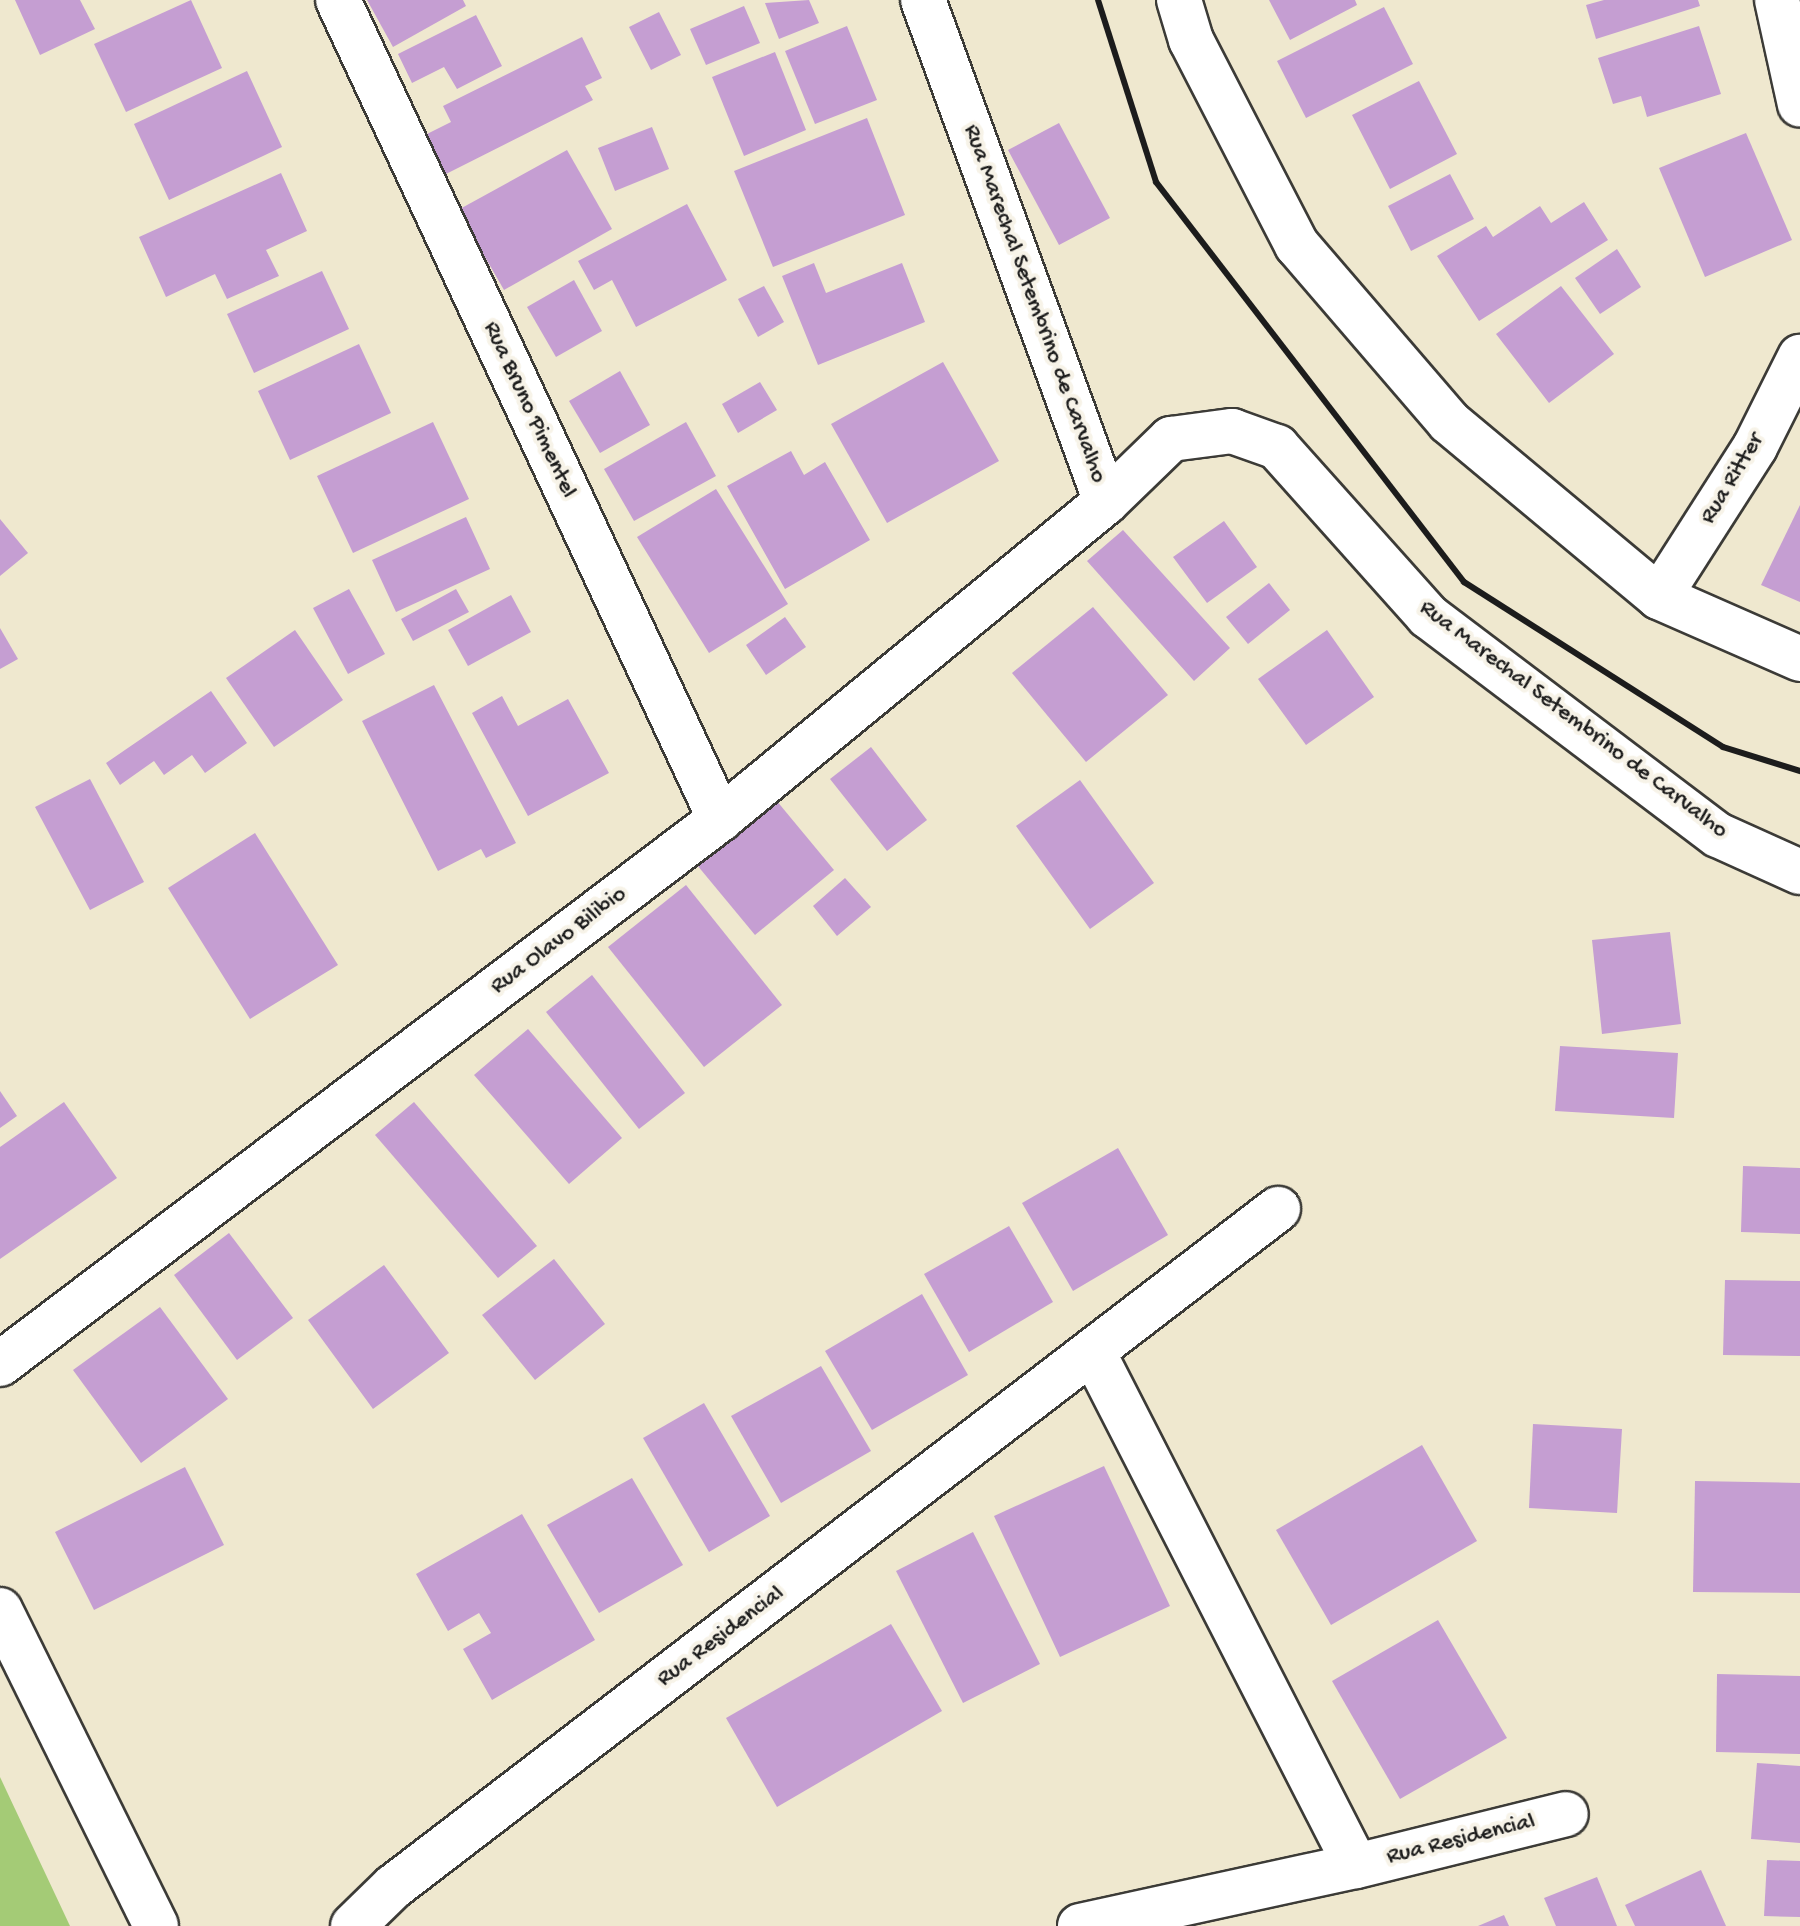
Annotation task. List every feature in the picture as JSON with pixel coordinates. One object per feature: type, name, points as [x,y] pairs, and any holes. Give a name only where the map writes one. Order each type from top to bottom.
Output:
[{"type":"street","name":"Rua Bruno Pimentel","points":[[338,0],[720,819]]},
{"type":"street","name":"Rua Marechal Setembrino de Carvalho","points":[[923,0],[1106,502],[1171,439],[1232,431],[1277,447],[1428,616],[1718,835],[1800,872]]},
{"type":"street","points":[[1179,0],[1191,40],[1297,245],[1449,422],[1659,597],[1800,659]]},
{"type":"street","points":[[1777,0],[1800,105]]},
{"type":"street","name":"Rua Ritter","points":[[1659,597],[1755,447],[1800,357]]},
{"type":"street","name":"Rua Olavo Bilibio","points":[[0,1364],[720,819],[1106,502]]},
{"type":"street","name":"Rua Residencial","points":[[353,1926],[405,1877],[1094,1354],[1278,1209]]},
{"type":"street","name":"Rua Residencial","points":[[1094,1354],[1356,1866]]},
{"type":"street","points":[[0,1610],[156,1926]]},
{"type":"street","name":"Rua Residencial","points":[[1080,1926],[1356,1866],[1566,1814]]},
{"type":"green space","points":[[0,1777],[70,1926],[0,1926]]},
{"type":"building","points":[[15,0],[80,0],[95,29],[40,55]]},
{"type":"building","points":[[191,0],[222,68],[126,112],[94,44]]},
{"type":"building","points":[[367,0],[463,0],[466,6],[393,47]]},
{"type":"building","points":[[809,0],[819,23],[779,39],[765,3]]},
{"type":"building","points":[[1269,0],[1355,0],[1357,5],[1290,40]]},
{"type":"building","points":[[1604,0],[1698,0],[1700,6],[1596,39],[1586,5]]},
{"type":"building","points":[[744,6],[760,43],[706,65],[690,29]]},
{"type":"building","points":[[1384,7],[1413,64],[1306,118],[1277,61]]},
{"type":"building","points":[[659,12],[681,55],[651,70],[629,27]]},
{"type":"building","points":[[476,15],[502,66],[457,89],[444,67],[412,83],[398,54]]},
{"type":"building","points":[[847,26],[877,100],[815,124],[785,51]]},
{"type":"building","points":[[1699,26],[1721,94],[1647,117],[1641,96],[1613,104],[1598,58]]},
{"type":"building","points":[[582,37],[602,78],[585,86],[593,100],[444,175],[423,136],[451,122],[443,106]]},
{"type":"building","points":[[775,52],[806,130],[744,156],[712,77]]},
{"type":"building","points":[[247,71],[282,147],[169,200],[134,124]]},
{"type":"building","points":[[1419,81],[1457,154],[1390,189],[1352,115]]},
{"type":"building","points":[[867,118],[905,215],[773,267],[734,171]]},
{"type":"building","points":[[1059,123],[1110,218],[1059,245],[1008,150]]},
{"type":"building","points":[[652,127],[669,169],[615,191],[598,148]]},
{"type":"building","points":[[1746,133],[1792,240],[1705,277],[1659,168]]},
{"type":"building","points":[[567,150],[612,229],[504,290],[458,210]]},
{"type":"building","points":[[281,173],[307,231],[266,250],[279,276],[227,299],[215,274],[166,297],[139,237]]},
{"type":"building","points":[[1450,174],[1474,219],[1411,251],[1388,206]]},
{"type":"building","points":[[1584,202],[1608,240],[1479,321],[1437,256],[1486,226],[1493,237],[1540,206],[1551,223]]},
{"type":"building","points":[[687,204],[727,280],[636,327],[612,280],[594,290],[578,261]]},
{"type":"building","points":[[1617,249],[1641,287],[1600,314],[1575,278]]},
{"type":"building","points":[[814,263],[826,293],[902,263],[925,322],[818,365],[782,276]]},
{"type":"building","points":[[322,271],[349,329],[254,373],[227,314]]},
{"type":"building","points":[[574,280],[602,331],[556,357],[527,307]]},
{"type":"building","points":[[764,286],[784,322],[758,337],[738,299]]},
{"type":"building","points":[[1561,286],[1614,354],[1549,403],[1496,334]]},
{"type":"building","points":[[359,344],[391,413],[290,460],[258,391]]},
{"type":"building","points":[[943,362],[999,461],[887,523],[831,424]]},
{"type":"building","points":[[620,371],[650,425],[600,453],[569,401]]},
{"type":"building","points":[[760,382],[777,410],[738,433],[722,404]]},
{"type":"building","points":[[433,422],[469,499],[353,553],[317,476]]},
{"type":"building","points":[[686,422],[716,476],[634,521],[604,469]]},
{"type":"building","points":[[791,451],[804,475],[825,462],[870,540],[785,589],[727,486]]},
{"type":"building","points":[[716,489],[788,604],[709,653],[637,537]]},
{"type":"building","points":[[1800,505],[1800,602],[1761,585]]},
{"type":"building","points":[[466,517],[490,569],[396,612],[372,560]]},
{"type":"building","points":[[0,519],[28,553],[0,576]]},
{"type":"building","points":[[1224,521],[1257,567],[1207,603],[1173,557]]},
{"type":"building","points":[[1123,530],[1230,648],[1194,681],[1087,561]]},
{"type":"building","points":[[1269,583],[1290,610],[1248,644],[1226,617]]},
{"type":"building","points":[[349,589],[385,654],[348,674],[313,608]]},
{"type":"building","points":[[456,589],[469,612],[413,641],[401,619]]},
{"type":"building","points":[[511,595],[531,632],[468,666],[448,630]]},
{"type":"building","points":[[1093,607],[1168,695],[1086,762],[1012,673]]},
{"type":"building","points":[[785,617],[806,647],[766,675],[746,645]]},
{"type":"building","points":[[0,628],[18,659],[0,669]]},
{"type":"building","points":[[295,630],[343,700],[274,747],[226,678]]},
{"type":"building","points":[[1327,630],[1374,697],[1306,745],[1258,679]]},
{"type":"building","points":[[434,685],[516,843],[486,858],[481,849],[438,871],[362,721]]},
{"type":"building","points":[[211,691],[247,743],[205,773],[192,755],[164,775],[154,761],[120,785],[106,763]]},
{"type":"building","points":[[502,696],[518,726],[568,699],[609,773],[528,816],[472,713]]},
{"type":"building","points":[[871,747],[927,820],[887,851],[830,779]]},
{"type":"building","points":[[90,779],[144,882],[90,910],[35,807]]},
{"type":"building","points":[[1080,780],[1154,883],[1090,929],[1016,826]]},
{"type":"building","points":[[776,800],[834,870],[755,935],[697,865]]},
{"type":"building","points":[[255,833],[338,965],[250,1019],[168,888]]},
{"type":"building","points":[[845,878],[871,907],[837,936],[813,906]]},
{"type":"building","points":[[686,885],[782,1005],[704,1067],[608,947]]},
{"type":"building","points":[[1670,932],[1681,1024],[1602,1034],[1592,940]]},
{"type":"building","points":[[592,975],[685,1093],[639,1129],[546,1012]]},
{"type":"building","points":[[528,1029],[622,1138],[569,1184],[474,1075]]},
{"type":"building","points":[[1560,1046],[1678,1053],[1674,1118],[1555,1111]]},
{"type":"building","points":[[0,1091],[17,1116],[0,1128]]},
{"type":"building","points":[[64,1102],[117,1178],[0,1259],[0,1147]]},
{"type":"building","points":[[414,1102],[537,1246],[498,1278],[375,1135]]},
{"type":"building","points":[[1118,1148],[1168,1235],[1073,1291],[1022,1203]]},
{"type":"building","points":[[1743,1166],[1800,1168],[1800,1234],[1741,1232]]},
{"type":"building","points":[[1009,1226],[1053,1302],[969,1352],[924,1274]]},
{"type":"building","points":[[229,1233],[293,1318],[237,1360],[174,1275]]},
{"type":"building","points":[[554,1259],[605,1324],[535,1380],[482,1315]]},
{"type":"building","points":[[384,1265],[449,1353],[373,1409],[308,1320]]},
{"type":"building","points":[[1725,1280],[1800,1281],[1800,1356],[1723,1355]]},
{"type":"building","points":[[922,1294],[968,1375],[872,1430],[825,1351]]},
{"type":"building","points":[[160,1307],[228,1399],[141,1463],[73,1370]]},
{"type":"building","points":[[821,1366],[871,1451],[781,1503],[731,1416]]},
{"type":"building","points":[[704,1403],[770,1516],[709,1552],[643,1438]]},
{"type":"building","points":[[1533,1424],[1622,1429],[1617,1513],[1529,1508]]},
{"type":"building","points":[[1422,1445],[1477,1541],[1331,1625],[1276,1530]]},
{"type":"building","points":[[1104,1466],[1170,1606],[1060,1657],[994,1516]]},
{"type":"building","points":[[185,1467],[224,1545],[94,1610],[55,1532]]},
{"type":"building","points":[[632,1478],[683,1565],[599,1613],[547,1525]]},
{"type":"building","points":[[1695,1481],[1800,1483],[1800,1593],[1693,1592]]},
{"type":"building","points":[[522,1514],[595,1640],[492,1700],[463,1649],[491,1633],[479,1613],[448,1631],[416,1574]]},
{"type":"building","points":[[973,1532],[1040,1664],[963,1703],[896,1571]]},
{"type":"building","points":[[1438,1620],[1507,1738],[1400,1799],[1332,1681]]},
{"type":"building","points":[[891,1624],[942,1711],[777,1807],[726,1718]]},
{"type":"building","points":[[1717,1674],[1800,1676],[1800,1754],[1716,1752]]},
{"type":"building","points":[[1757,1763],[1800,1766],[1800,1843],[1751,1839]]},
{"type":"building","points":[[1767,1860],[1800,1861],[1800,1917],[1764,1916]]},
{"type":"building","points":[[1701,1870],[1726,1926],[1635,1926],[1625,1905]]},
{"type":"building","points":[[1597,1877],[1617,1926],[1556,1926],[1544,1898]]},
{"type":"building","points":[[1504,1915],[1509,1926],[1478,1926]]},
{"type":"railway","points":[[1098,0],[1156,182],[1464,582],[1723,747],[1800,771]]}]
